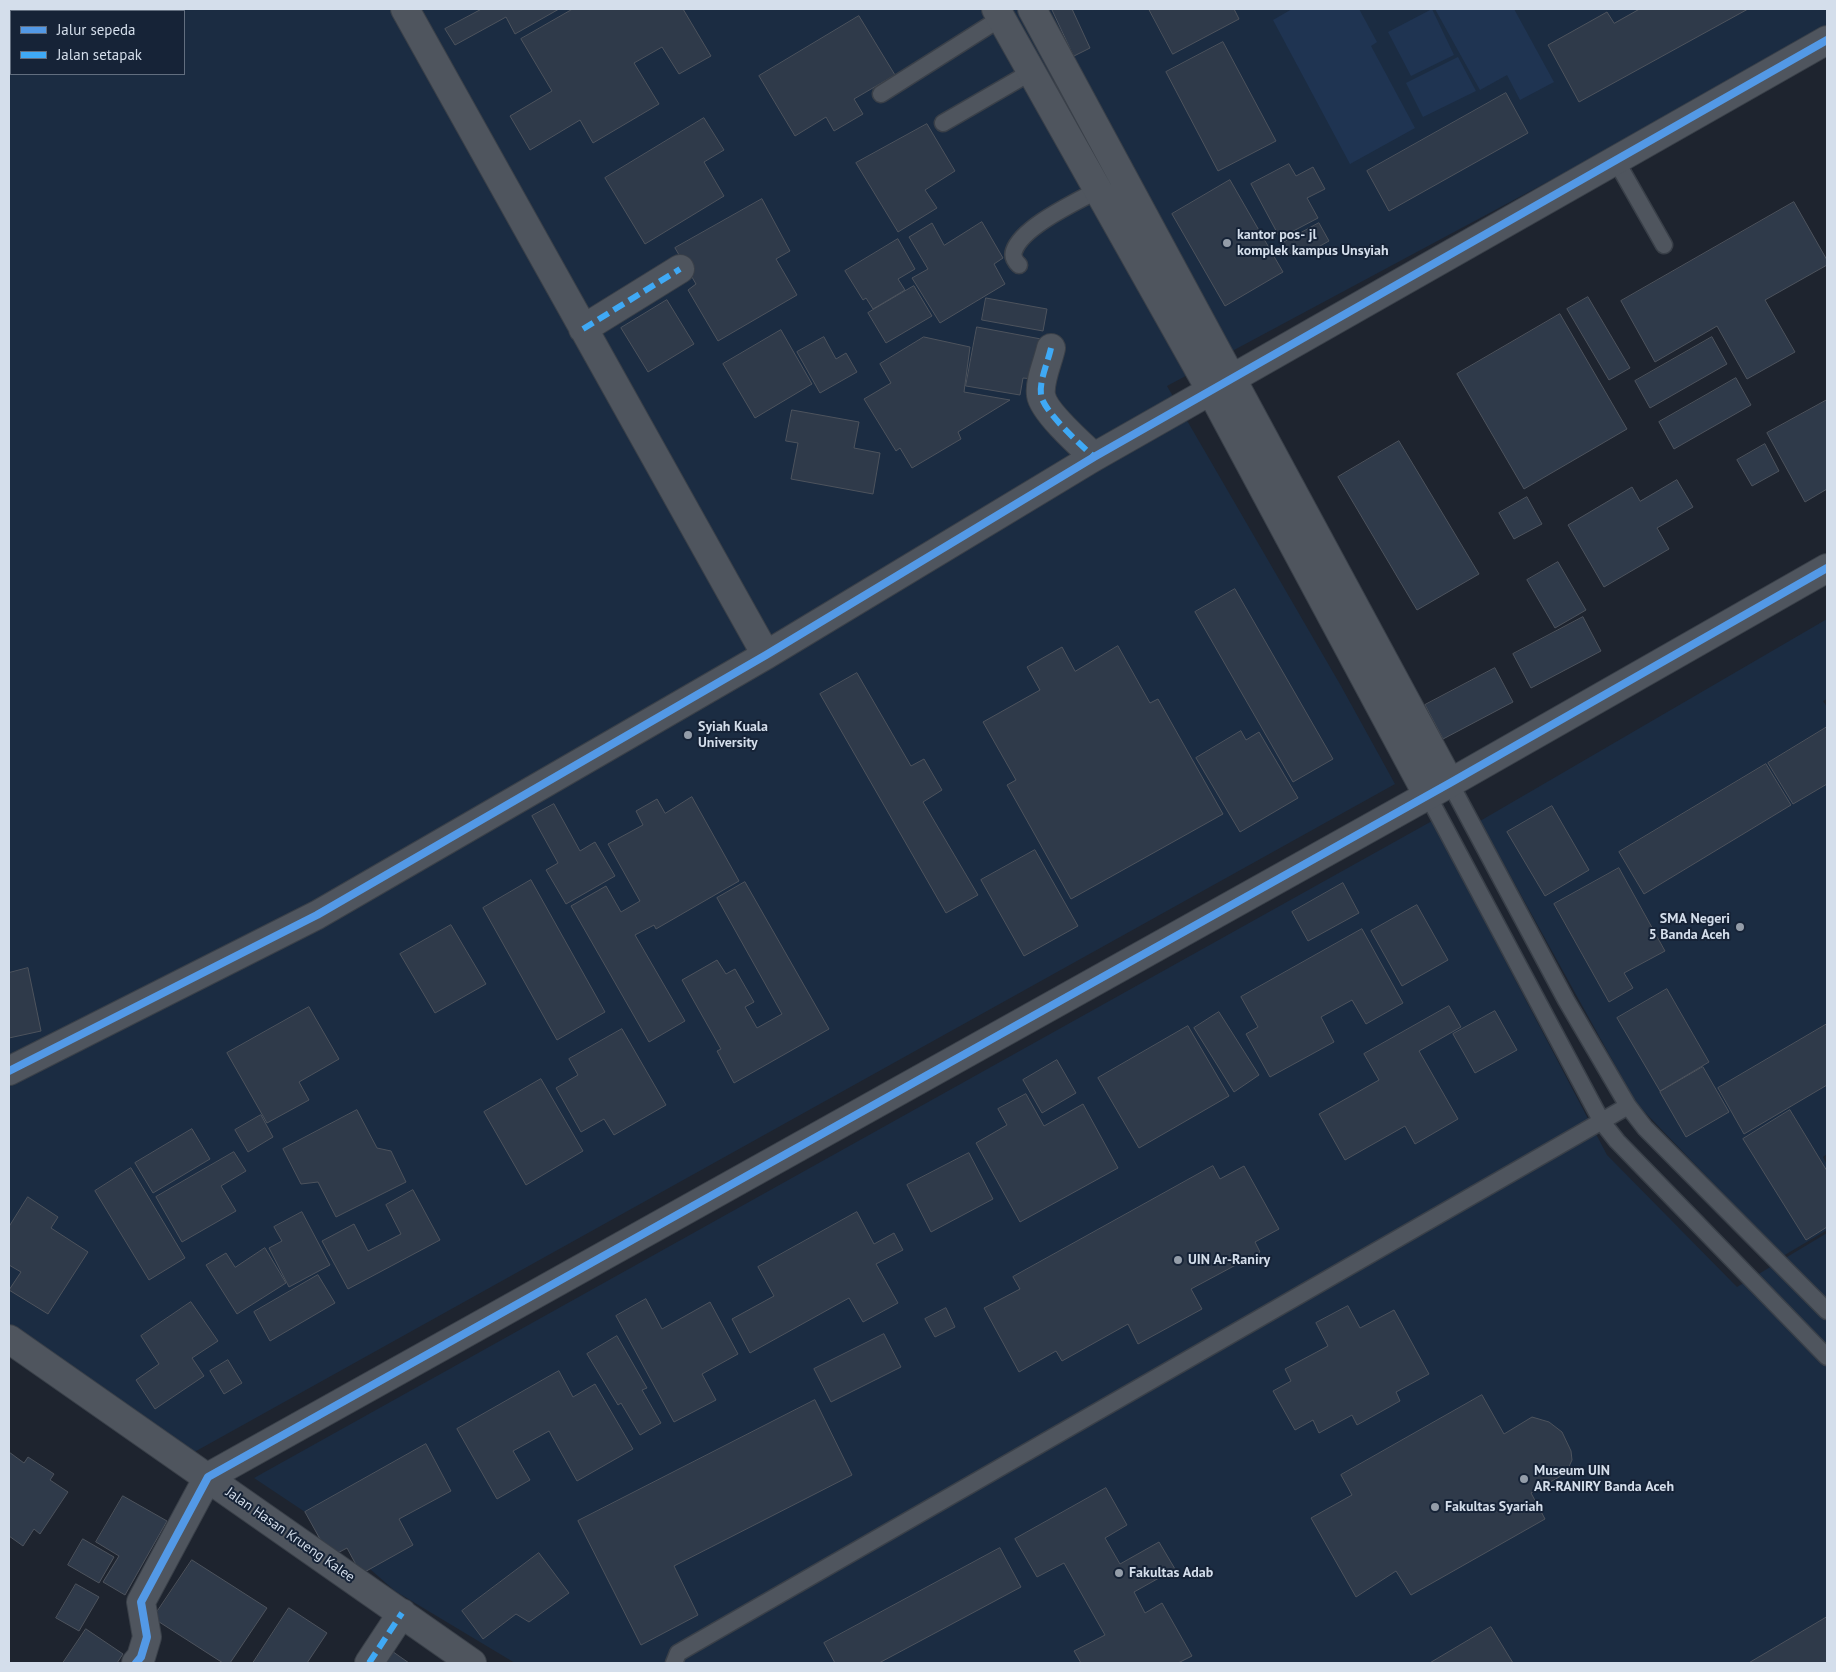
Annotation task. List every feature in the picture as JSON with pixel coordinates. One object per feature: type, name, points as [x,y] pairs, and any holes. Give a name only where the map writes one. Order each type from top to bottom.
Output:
[{"type":"street","points":[[405,9],[766,655]]},
{"type":"street","points":[[1032,9],[1221,385],[1439,789]]},
{"type":"street","points":[[998,14],[1096,191],[1221,385]]},
{"type":"street","points":[[9,1071],[317,915],[766,655],[1094,457],[1827,40]]},
{"type":"street","points":[[583,329],[680,269]]},
{"type":"street","points":[[1051,348],[1041,390],[1042,400],[1065,429],[1094,457]]},
{"type":"street","points":[[136,1663],[141,1657],[147,1637],[141,1602],[208,1477],[1439,789],[1827,568]]},
{"type":"street","name":"Jalan Hasan Krueng Kalee","points":[[9,1339],[472,1663]]},
{"type":"street","points":[[369,1663],[402,1613]]},
{"type":"lane","points":[[881,94],[998,14]]},
{"type":"lane","points":[[943,123],[1030,72]]},
{"type":"lane","points":[[1615,159],[1664,245]]},
{"type":"lane","points":[[1018,265],[1014,259],[1013,251],[1026,234],[1096,191]]},
{"type":"lane","points":[[1439,789],[1542,957],[1628,1106],[1645,1128],[1827,1311]]},
{"type":"lane","points":[[1439,789],[1521,967],[1602,1122],[1617,1141],[1827,1357]]},
{"type":"lane","points":[[1521,967],[1542,957]]},
{"type":"lane","points":[[674,1663],[678,1654],[1628,1106]]},
{"type":"shaded area","name":"Syiah Kuala University","points":[[9,9],[1827,9],[1827,32],[1167,386],[1341,686],[1395,784],[189,1455],[9,1341]]},
{"type":"shaded area","points":[[1292,9],[1359,9],[1377,42],[1371,46],[1415,128],[1350,164],[1273,20]]},
{"type":"shaded area","points":[[1432,9],[1454,55],[1411,76],[1388,32]]},
{"type":"shaded area","points":[[1435,9],[1514,9],[1554,82],[1520,100],[1507,75],[1480,90]]},
{"type":"shaded area","points":[[1458,57],[1476,91],[1423,117],[1406,83]]},
{"type":"shaded area","name":"SMA Negeri 5 Banda Aceh","points":[[1827,619],[1827,699],[1823,701],[1827,707],[1827,727],[1768,763],[1793,804],[1827,784],[1827,1024],[1718,1089],[1744,1133],[1827,1085],[1827,1154],[1823,1157],[1827,1165],[1827,1171],[1790,1110],[1806,1240],[1827,1227],[1827,1230],[1783,1256],[1636,1103],[1480,821]],"holes":[[[1766,764],[1791,805],[1644,894],[1619,852]],[[1619,868],[1665,950],[1624,973],[1633,988],[1609,1002],[1554,905]],[[1667,989],[1709,1062],[1660,1091],[1618,1018]],[[1703,1067],[1686,1136],[1660,1092]]]},
{"type":"shaded area","name":"UIN Ar-Raniry","points":[[1432,821],[1607,1155],[1737,1287],[1827,1233],[1827,1663],[515,1663],[395,1591],[305,1512],[254,1478]]},
{"type":"building","points":[[482,9],[559,9],[515,34],[506,17],[455,45],[445,29]]},
{"type":"building","points":[[573,9],[683,9],[711,56],[679,74],[662,47],[634,63],[659,104],[593,143],[580,120],[530,150],[510,116],[552,91],[521,39]]},
{"type":"building","points":[[1052,9],[1072,9],[1090,48],[1074,56]]},
{"type":"building","points":[[1149,9],[1234,9],[1239,19],[1173,54]]},
{"type":"building","points":[[1640,9],[1748,9],[1579,102],[1548,45],[1607,12],[1614,23]]},
{"type":"building","points":[[859,16],[895,75],[854,99],[863,114],[834,131],[826,117],[795,136],[759,76]]},
{"type":"building","points":[[1223,42],[1276,141],[1218,171],[1166,72]]},
{"type":"building","points":[[1506,93],[1528,133],[1389,211],[1367,171]]},
{"type":"building","points":[[704,118],[724,150],[704,162],[724,196],[645,244],[605,178]]},
{"type":"building","points":[[927,124],[955,171],[925,190],[937,208],[898,232],[856,163]]},
{"type":"building","points":[[1289,164],[1296,176],[1313,167],[1325,189],[1307,198],[1318,218],[1280,238],[1251,184]]},
{"type":"building","name":"kantor pos- jl komplek kampus Unsyiah","points":[[1230,180],[1283,272],[1225,306],[1172,214]]},
{"type":"building","points":[[762,199],[790,251],[776,259],[797,295],[718,341],[688,290],[696,284],[675,248]]},
{"type":"building","points":[[1794,202],[1827,260],[1827,265],[1765,300],[1795,352],[1747,379],[1717,326],[1655,362],[1621,301]]},
{"type":"building","points":[[982,222],[1003,258],[994,264],[1005,284],[940,323],[912,278],[928,269],[909,237],[932,223],[944,245]]},
{"type":"building","points":[[1319,223],[1329,241],[1302,256],[1298,249],[1288,255],[1281,244]]},
{"type":"building","points":[[898,239],[915,269],[898,279],[905,290],[873,309],[866,298],[863,300],[845,271]]},
{"type":"building","points":[[914,286],[932,316],[886,343],[868,313]]},
{"type":"building","points":[[1588,297],[1630,368],[1609,380],[1567,309]]},
{"type":"building","points":[[986,298],[1047,309],[1043,331],[982,320]]},
{"type":"building","points":[[667,300],[694,344],[648,372],[621,328]]},
{"type":"building","points":[[1560,314],[1627,429],[1524,489],[1457,374]]},
{"type":"building","points":[[977,327],[1041,339],[1033,379],[1023,378],[1020,395],[966,386]]},
{"type":"building","points":[[781,330],[812,384],[755,418],[723,364]]},
{"type":"building","points":[[824,337],[836,359],[846,353],[857,372],[820,393],[797,352]]},
{"type":"building","points":[[924,337],[970,347],[964,392],[1010,400],[958,432],[961,439],[912,468],[900,448],[896,451],[864,399],[891,383],[880,364]]},
{"type":"building","points":[[1712,337],[1727,364],[1650,408],[1635,381]]},
{"type":"building","points":[[1736,378],[1751,405],[1674,449],[1659,422]]},
{"type":"building","points":[[1827,400],[1827,489],[1805,502],[1767,433]]},
{"type":"building","points":[[792,410],[859,422],[854,448],[880,453],[873,494],[791,479],[798,443],[786,441]]},
{"type":"building","points":[[1399,441],[1479,574],[1417,610],[1338,477]]},
{"type":"building","points":[[1765,444],[1779,471],[1752,486],[1737,460]]},
{"type":"building","points":[[1677,480],[1693,507],[1657,528],[1669,549],[1604,587],[1568,525],[1632,487],[1640,501]]},
{"type":"building","points":[[1527,497],[1542,524],[1514,539],[1499,513]]},
{"type":"building","points":[[1558,562],[1586,610],[1555,628],[1527,580]]},
{"type":"building","points":[[1235,589],[1333,759],[1293,782],[1195,612]]},
{"type":"building","points":[[1583,617],[1601,651],[1531,688],[1513,654]]},
{"type":"building","points":[[1118,646],[1150,703],[1158,699],[1223,814],[1071,899],[1007,785],[1016,780],[983,722],[1040,690],[1027,667],[1062,647],[1075,671]]},
{"type":"building","points":[[1495,668],[1513,702],[1443,739],[1425,705]]},
{"type":"building","points":[[857,673],[911,766],[924,759],[942,790],[923,802],[978,895],[946,913],[820,694]]},
{"type":"building","points":[[1827,727],[1827,784],[1793,804],[1768,763]]},
{"type":"building","points":[[1241,731],[1246,740],[1259,732],[1298,798],[1240,832],[1196,758]]},
{"type":"building","points":[[1766,764],[1791,805],[1644,894],[1619,852]]},
{"type":"building","points":[[692,797],[739,881],[656,929],[654,925],[635,935],[685,1021],[649,1042],[571,906],[606,886],[621,912],[640,901],[608,844],[643,825],[636,811],[657,799],[665,813]]},
{"type":"building","points":[[554,804],[580,851],[595,842],[615,876],[566,904],[546,870],[558,863],[532,816]]},
{"type":"building","points":[[1552,806],[1589,870],[1545,896],[1507,832]]},
{"type":"building","points":[[1035,850],[1078,926],[1024,956],[981,880]]},
{"type":"building","points":[[1619,868],[1665,951],[1624,973],[1633,988],[1609,1002],[1554,904]]},
{"type":"building","points":[[531,880],[605,1012],[557,1040],[483,908]]},
{"type":"building","points":[[745,882],[829,1029],[734,1083],[717,1051],[721,1049],[682,980],[717,960],[726,974],[735,969],[754,1002],[745,1007],[757,1028],[782,1014],[717,898]]},
{"type":"building","points":[[1343,883],[1359,913],[1308,941],[1292,912]]},
{"type":"building","points":[[1417,905],[1448,960],[1402,986],[1371,931]]},
{"type":"building","points":[[451,925],[486,984],[435,1013],[400,954]]},
{"type":"building","points":[[1362,929],[1403,1003],[1366,1024],[1352,1000],[1321,1017],[1334,1042],[1270,1077],[1246,1034],[1258,1027],[1241,997]]},
{"type":"building","points":[[28,968],[41,1031],[9,1038],[9,973]]},
{"type":"building","points":[[1667,989],[1709,1062],[1660,1091],[1617,1018]]},
{"type":"building","points":[[1449,1006],[1461,1027],[1419,1051],[1458,1119],[1415,1144],[1405,1126],[1345,1160],[1319,1114],[1379,1080],[1364,1054]]},
{"type":"building","points":[[309,1007],[339,1059],[299,1082],[309,1100],[267,1123],[227,1053]]},
{"type":"building","points":[[1495,1011],[1517,1050],[1475,1073],[1453,1034]]},
{"type":"building","points":[[1219,1012],[1259,1075],[1234,1092],[1194,1028]]},
{"type":"building","points":[[1827,1024],[1827,1085],[1744,1134],[1718,1088]]},
{"type":"building","points":[[1188,1026],[1229,1096],[1139,1148],[1098,1078]]},
{"type":"building","points":[[622,1029],[666,1105],[614,1135],[604,1119],[581,1132],[556,1088],[578,1075],[569,1059]]},
{"type":"building","points":[[1057,1060],[1076,1093],[1042,1113],[1023,1080]]},
{"type":"building","points":[[1703,1067],[1729,1112],[1686,1137],[1660,1092]]},
{"type":"building","points":[[541,1079],[583,1151],[526,1185],[484,1112]]},
{"type":"building","points":[[1026,1094],[1044,1126],[1083,1104],[1118,1168],[1020,1222],[976,1143],[1007,1125],[998,1109]]},
{"type":"building","points":[[357,1110],[377,1148],[391,1151],[406,1182],[336,1217],[318,1182],[301,1184],[283,1149]]},
{"type":"building","points":[[1790,1110],[1827,1171],[1827,1227],[1806,1240],[1743,1139]]},
{"type":"building","points":[[261,1115],[273,1137],[248,1152],[235,1130]]},
{"type":"building","points":[[192,1129],[210,1159],[153,1193],[135,1163]]},
{"type":"building","points":[[234,1152],[246,1171],[221,1186],[236,1211],[182,1242],[156,1197]]},
{"type":"building","points":[[969,1153],[993,1199],[931,1232],[907,1185]]},
{"type":"building","points":[[1213,1166],[1220,1179],[1244,1166],[1279,1229],[1255,1242],[1260,1252],[1191,1289],[1202,1309],[1138,1344],[1128,1324],[1062,1361],[1056,1351],[1019,1372],[984,1308],[1020,1289],[1013,1277]]},
{"type":"building","points":[[131,1168],[185,1258],[149,1280],[95,1191]]},
{"type":"building","points":[[413,1190],[440,1240],[348,1289],[322,1241],[354,1224],[368,1251],[401,1234],[386,1205]]},
{"type":"building","points":[[28,1197],[58,1217],[51,1228],[88,1252],[48,1314],[9,1290],[21,1272],[9,1265],[9,1227]]},
{"type":"building","points":[[302,1212],[330,1265],[289,1287],[269,1248],[282,1241],[274,1227]]},
{"type":"building","points":[[857,1212],[874,1244],[894,1233],[903,1250],[876,1264],[898,1303],[863,1322],[849,1298],[750,1353],[732,1319],[774,1296],[758,1267]]},
{"type":"building","points":[[265,1248],[286,1283],[237,1314],[206,1265],[226,1253],[235,1267]]},
{"type":"building","points":[[318,1275],[335,1303],[270,1341],[254,1312]]},
{"type":"building","points":[[646,1299],[662,1329],[710,1302],[738,1354],[702,1374],[716,1400],[674,1422],[616,1316]]},
{"type":"building","points":[[191,1302],[218,1341],[192,1358],[204,1376],[155,1409],[136,1380],[159,1364],[141,1336]]},
{"type":"building","points":[[1348,1306],[1360,1328],[1394,1310],[1429,1374],[1396,1392],[1400,1401],[1357,1425],[1352,1415],[1319,1433],[1313,1420],[1295,1430],[1273,1391],[1291,1381],[1285,1369],[1328,1346],[1316,1323]]},
{"type":"building","points":[[946,1308],[955,1327],[935,1337],[925,1319]]},
{"type":"building","points":[[884,1334],[901,1367],[831,1402],[814,1369]]},
{"type":"building","points":[[617,1336],[647,1388],[642,1390],[661,1423],[640,1435],[621,1403],[618,1405],[587,1354]]},
{"type":"building","points":[[228,1360],[242,1383],[224,1394],[210,1371]]},
{"type":"building","points":[[559,1371],[573,1397],[595,1384],[633,1449],[577,1481],[549,1431],[513,1451],[530,1480],[497,1499],[457,1429]]},
{"type":"building","name":"Fakultas Syariah","points":[[1482,1395],[1504,1434],[1532,1417],[1549,1422],[1562,1432],[1571,1451],[1572,1460],[1566,1473],[1531,1493],[1545,1519],[1411,1595],[1396,1571],[1356,1597],[1311,1518],[1352,1495],[1341,1475]]},
{"type":"building","points":[[815,1400],[852,1475],[674,1566],[698,1615],[641,1645],[578,1521]]},
{"type":"building","points":[[426,1444],[451,1491],[399,1519],[413,1545],[361,1574],[347,1548],[330,1557],[305,1512]]},
{"type":"building","points":[[9,1452],[24,1463],[28,1457],[54,1474],[50,1480],[68,1492],[40,1534],[34,1529],[23,1546],[9,1536]]},
{"type":"building","name":"Fakultas Adab","points":[[1106,1488],[1127,1525],[1105,1538],[1120,1564],[1159,1542],[1175,1569],[1134,1592],[1145,1613],[1162,1603],[1192,1656],[1178,1663],[1081,1663],[1074,1651],[1105,1635],[1064,1563],[1037,1577],[1015,1539]]},
{"type":"building","points":[[123,1496],[167,1521],[125,1595],[103,1582],[119,1556],[96,1542]]},
{"type":"building","points":[[83,1539],[114,1557],[99,1583],[68,1565]]},
{"type":"building","points":[[1000,1548],[1021,1587],[879,1663],[835,1663],[824,1643]]},
{"type":"building","points":[[539,1553],[569,1593],[529,1622],[516,1614],[483,1639],[462,1611]]},
{"type":"building","points":[[192,1560],[267,1608],[230,1663],[223,1663],[153,1618]]},
{"type":"building","points":[[76,1584],[99,1597],[79,1631],[56,1618]]},
{"type":"building","points":[[289,1608],[327,1633],[307,1663],[253,1663]]},
{"type":"building","points":[[1827,1617],[1827,1663],[1749,1663]]},
{"type":"building","points":[[1491,1627],[1513,1663],[1430,1663]]},
{"type":"building","points":[[86,1629],[123,1654],[117,1663],[63,1663]]},
{"type":"building","points":[[389,1649],[409,1663],[379,1663]]},
{"type":"marked path","points":[[583,329],[680,269]]},
{"type":"marked path","points":[[1051,348],[1041,384],[1043,402],[1063,428],[1094,457]]},
{"type":"marked path","points":[[369,1663],[402,1613]]},
{"type":"cycle path","points":[[9,1071],[317,915],[766,655],[1094,457],[1827,40]]},
{"type":"cycle path","points":[[136,1663],[141,1657],[147,1637],[141,1602],[208,1477],[1450,783],[1827,568]]},
{"type":"place","name":"kantor pos- jl komplek kampus Unsyiah","points":[[1227,243]]},
{"type":"place","name":"Syiah Kuala University","points":[[688,735]]},
{"type":"place","name":"SMA Negeri 5 Banda Aceh","points":[[1740,927]]},
{"type":"place","name":"UIN Ar-Raniry","points":[[1178,1260]]},
{"type":"place","name":"Museum UIN AR-RANIRY Banda Aceh","points":[[1524,1479]]},
{"type":"place","name":"Fakultas Syariah","points":[[1435,1507]]},
{"type":"place","name":"Fakultas Adab","points":[[1119,1573]]}]
